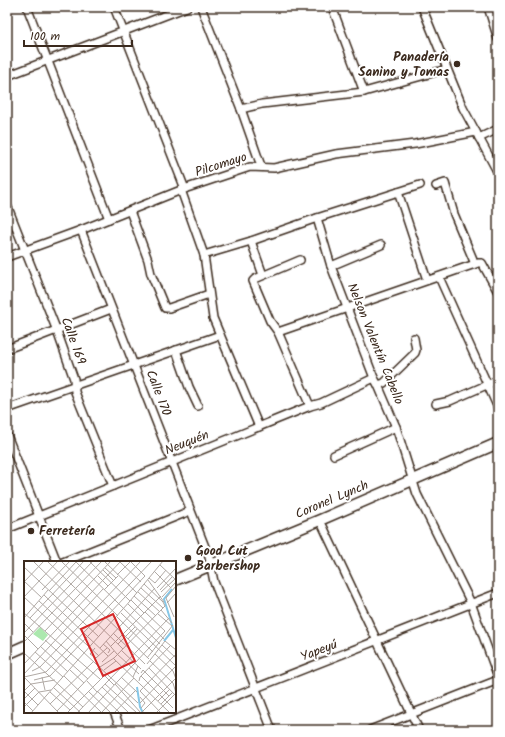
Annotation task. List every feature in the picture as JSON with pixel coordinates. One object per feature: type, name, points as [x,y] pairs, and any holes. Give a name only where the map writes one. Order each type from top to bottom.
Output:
[{"type":"main road","name":"Coronel Lynch","points":[[176,580],[320,520],[498,443]]},
{"type":"main road","points":[[7,654],[24,646]]},
{"type":"street","points":[[27,7],[109,219]]},
{"type":"street","points":[[114,7],[183,190],[207,265],[209,294],[213,318],[259,427]]},
{"type":"street","points":[[7,76],[187,7]]},
{"type":"street","points":[[201,7],[241,109],[261,166]]},
{"type":"street","points":[[332,7],[364,92]]},
{"type":"street","points":[[422,7],[463,108],[498,172]]},
{"type":"street","points":[[488,7],[498,39]]},
{"type":"street","points":[[241,109],[262,104],[364,92],[447,69]]},
{"type":"street","name":"Pilcomayo","points":[[7,257],[250,166],[274,168],[336,154],[477,135],[498,129]]},
{"type":"street","points":[[436,186],[445,183],[454,214],[479,264],[498,292]]},
{"type":"street","points":[[204,256],[420,185]]},
{"type":"street","points":[[398,192],[427,280]]},
{"type":"street","name":"Calle 169","points":[[7,205],[57,331],[74,379],[74,392],[113,486]]},
{"type":"street","points":[[130,211],[148,260],[151,274],[165,308],[169,308],[209,294]]},
{"type":"street","name":"Nelson Valentín Cabello","points":[[317,218],[331,266],[374,378],[396,426],[417,494],[471,603],[498,678]]},
{"type":"street","name":"Calle 170","points":[[81,230],[111,310],[209,557],[214,582],[272,730]]},
{"type":"street","points":[[251,241],[263,275]]},
{"type":"street","points":[[331,266],[381,245]]},
{"type":"street","points":[[300,260],[263,275],[253,281],[270,321],[278,332],[310,406]]},
{"type":"street","points":[[278,332],[427,280],[479,264]]},
{"type":"street","points":[[439,277],[498,408]]},
{"type":"street","points":[[7,349],[111,310]]},
{"type":"street","points":[[7,409],[220,335]]},
{"type":"street","points":[[378,386],[384,383],[415,353],[414,338]]},
{"type":"street","points":[[176,350],[189,387],[198,406]]},
{"type":"street","name":"Neuquén","points":[[7,529],[310,406],[321,403],[374,378]]},
{"type":"street","points":[[436,404],[450,401],[498,380]]},
{"type":"street","points":[[334,455],[396,426]]},
{"type":"street","points":[[7,435],[58,561]]},
{"type":"street","points":[[65,561],[190,510]]},
{"type":"street","points":[[320,520],[419,730]]},
{"type":"street","name":"Yapeyú","points":[[149,730],[498,593]]},
{"type":"street","points":[[370,730],[498,678]]},
{"type":"street","points":[[114,713],[121,730]]},
{"type":"place","name":"Panadería Sanino y Tomas","points":[[457,64]]},
{"type":"place","name":"Ferretería","points":[[31,531]]},
{"type":"place","name":"Good Cut Barbershop","points":[[188,558]]}]
